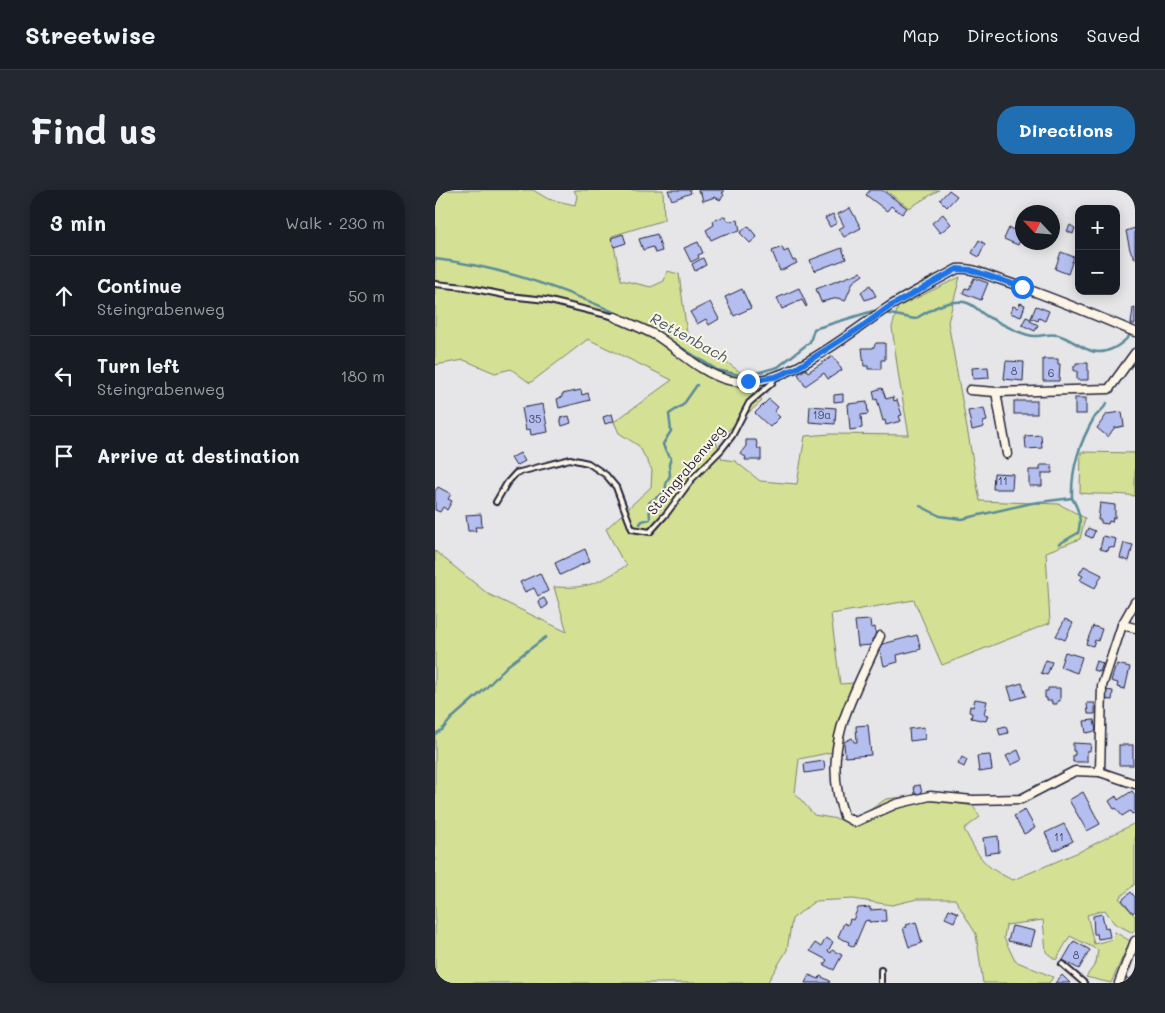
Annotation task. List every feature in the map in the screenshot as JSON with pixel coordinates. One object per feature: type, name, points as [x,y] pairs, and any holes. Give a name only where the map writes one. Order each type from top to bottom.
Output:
[{"type":"street","name":"Steingrabenweg","points":[[615,317],[656,336],[700,367],[719,377],[742,382],[775,377],[797,368],[880,313],[954,271],[962,269],[971,270],[1022,287],[1132,331]]},
{"type":"street","points":[[970,390],[995,392],[1109,389],[1135,353]]},
{"type":"street","points":[[995,392],[1007,454]]},
{"type":"street","points":[[1100,772],[1102,686],[1122,625],[1135,602]]},
{"type":"street","points":[[1122,625],[1135,628]]},
{"type":"street","points":[[880,636],[865,672],[851,698],[839,736],[836,770],[837,794],[844,816],[855,822],[897,804],[930,796],[973,800],[1021,798],[1075,771],[1100,772],[1135,784]]},
{"type":"street","points":[[1119,983],[1135,941]]},
{"type":"lane","name":"Steingrabenweg","points":[[435,284],[546,300],[615,317]]},
{"type":"lane","name":"Steingrabenweg","points":[[496,502],[507,483],[516,473],[570,459],[587,463],[606,476],[616,487],[632,529],[650,532],[667,513],[692,479],[732,436],[749,403],[772,383],[775,377]]},
{"type":"lane","points":[[1061,964],[1084,983]]},
{"type":"lane","points":[[881,970],[881,983]]},
{"type":"green space","points":[[435,190],[533,190],[548,199],[575,205],[577,196],[574,190],[663,190],[664,220],[612,236],[621,280],[651,287],[664,281],[667,271],[679,274],[688,341],[716,354],[752,381],[762,401],[716,441],[722,459],[735,461],[760,481],[797,484],[805,436],[831,434],[909,435],[892,327],[898,307],[960,277],[948,322],[980,501],[1059,504],[1085,518],[1080,539],[1046,552],[1050,623],[942,665],[914,600],[831,614],[840,684],[855,683],[839,718],[833,752],[799,759],[795,793],[814,815],[849,821],[864,814],[886,799],[913,796],[973,806],[980,817],[964,829],[969,839],[988,866],[1013,880],[1081,851],[1135,823],[1135,884],[1119,898],[1135,916],[1135,930],[1133,933],[1114,923],[1105,910],[1087,915],[1094,944],[1113,939],[1115,932],[1130,941],[1111,983],[1086,977],[1096,963],[1098,950],[1070,936],[1056,960],[1046,952],[1043,920],[1006,925],[1004,938],[1015,961],[1053,977],[1049,983],[983,983],[976,934],[955,899],[917,899],[892,905],[853,899],[815,901],[792,919],[787,950],[767,983],[435,983],[435,551],[488,594],[567,632],[554,587],[585,586],[609,576],[627,565],[621,558],[606,529],[651,487],[652,470],[639,446],[619,433],[614,422],[672,380],[588,339],[530,383],[511,369],[495,373],[464,360],[435,365]]},
{"type":"green space","points":[[885,190],[939,190],[909,208]]},
{"type":"green space","points":[[1081,452],[1135,453],[1135,496],[1080,493]]},
{"type":"building","points":[[668,190],[690,190],[691,193],[672,200]]},
{"type":"building","points":[[698,190],[724,190],[722,193],[724,195],[720,200],[715,197],[703,201]]},
{"type":"building","points":[[870,190],[882,190],[907,208],[902,214],[891,206],[887,211],[866,195]]},
{"type":"building","points":[[949,190],[957,196],[947,207],[940,200]]},
{"type":"building","points":[[850,208],[861,228],[844,237],[839,229],[844,226],[838,214]]},
{"type":"building","points":[[833,214],[837,223],[830,227],[825,218]]},
{"type":"building","points":[[943,214],[951,224],[940,233],[932,223]]},
{"type":"building","points":[[725,216],[728,221],[738,220],[740,231],[722,235],[711,240],[706,230],[714,225],[713,221]]},
{"type":"building","points":[[1070,225],[1075,228],[1073,234],[1067,231]]},
{"type":"building","points":[[748,226],[757,237],[750,243],[740,233]]},
{"type":"building","points":[[1009,228],[1015,230],[1015,244],[1004,239]]},
{"type":"building","points":[[1135,228],[1135,259],[1130,250],[1126,231]]},
{"type":"building","points":[[623,234],[626,243],[614,247],[611,238]]},
{"type":"building","points":[[657,234],[662,251],[655,253],[653,247],[643,250],[639,239]]},
{"type":"building","points":[[979,240],[985,244],[979,257],[972,253]]},
{"type":"building","points":[[698,242],[703,253],[698,255],[699,258],[691,262],[684,248]]},
{"type":"building","points":[[782,247],[784,252],[788,250],[793,261],[795,260],[797,263],[780,271],[772,251]]},
{"type":"building","points":[[842,248],[846,259],[814,271],[810,260]]},
{"type":"building","points":[[1061,252],[1074,257],[1068,274],[1055,269]]},
{"type":"building","points":[[703,258],[706,265],[695,271],[692,264]]},
{"type":"building","points":[[861,272],[863,275],[853,282],[845,301],[838,298],[821,302],[816,289]]},
{"type":"building","points":[[974,278],[988,283],[981,300],[963,293],[965,288],[969,289]]},
{"type":"building","points":[[870,285],[876,296],[865,300],[861,292]]},
{"type":"building","points":[[799,288],[807,306],[802,300],[782,309],[777,298]]},
{"type":"building","points":[[742,289],[751,308],[734,316],[725,297]]},
{"type":"building","points":[[710,302],[719,319],[709,325],[706,319],[697,324],[690,312]]},
{"type":"building","points":[[1020,303],[1025,305],[1021,317],[1010,313],[1013,306],[1018,308]]},
{"type":"building","points":[[1036,306],[1049,311],[1045,321],[1039,318],[1038,321],[1031,318]]},
{"type":"building","points":[[1133,308],[1135,308],[1135,324],[1131,324]]},
{"type":"building","points":[[1026,317],[1038,325],[1035,331],[1022,325]]},
{"type":"building","points":[[876,343],[885,343],[885,360],[881,360],[881,369],[868,369],[868,366],[864,366],[862,348],[873,348]]},
{"type":"building","points":[[833,356],[842,370],[828,379],[824,373],[805,386],[798,374],[806,369],[808,372]]},
{"type":"building","points":[[1043,359],[1058,359],[1058,364],[1060,364],[1059,381],[1043,381]]},
{"type":"building","points":[[1006,361],[1024,362],[1023,381],[1004,379]]},
{"type":"building","points":[[1076,363],[1088,363],[1088,380],[1077,380],[1077,371],[1074,371]]},
{"type":"building","points":[[988,367],[989,378],[973,379],[972,368]]},
{"type":"building","points":[[882,388],[886,399],[893,397],[894,401],[897,400],[902,415],[899,416],[901,421],[886,425],[885,420],[883,421],[873,391]]},
{"type":"building","points":[[581,390],[582,395],[588,393],[590,400],[559,408],[557,399],[562,397],[562,394]]},
{"type":"building","points":[[843,394],[843,401],[834,402],[834,395]]},
{"type":"building","points":[[1075,398],[1086,398],[1086,414],[1075,414]]},
{"type":"building","points":[[769,399],[778,407],[774,412],[780,417],[770,427],[755,413]]},
{"type":"building","points":[[1014,401],[1037,401],[1037,414],[1014,414]]},
{"type":"building","points":[[867,402],[868,414],[861,415],[862,428],[850,430],[848,404]]},
{"type":"building","points":[[543,404],[548,432],[531,435],[530,429],[526,430],[522,408]]},
{"type":"building","points":[[810,406],[836,408],[835,424],[809,422]]},
{"type":"building","points":[[984,408],[987,421],[983,422],[984,427],[972,430],[968,411]]},
{"type":"building","points":[[1122,412],[1124,426],[1114,428],[1108,437],[1097,428],[1107,414]]},
{"type":"building","points":[[612,414],[614,421],[605,424],[603,417]]},
{"type":"building","points":[[569,416],[571,423],[562,426],[560,418]]},
{"type":"building","points":[[1041,435],[1042,448],[1026,449],[1025,436]]},
{"type":"building","points":[[746,440],[756,440],[758,449],[761,449],[761,460],[745,460],[746,457],[740,454],[746,446]]},
{"type":"building","points":[[520,453],[525,461],[516,466],[511,458]]},
{"type":"building","points":[[1040,465],[1052,465],[1052,473],[1042,473],[1042,486],[1029,486],[1029,470],[1040,470]]},
{"type":"building","points":[[994,473],[1013,474],[1012,489],[993,489]]},
{"type":"building","points":[[438,487],[451,494],[448,499],[452,501],[447,510],[443,507],[440,512],[435,510],[435,491]]},
{"type":"building","points":[[1100,503],[1115,505],[1115,518],[1113,517],[1112,522],[1109,521],[1108,524],[1101,523],[1101,520],[1098,520]]},
{"type":"building","points":[[481,514],[482,527],[475,527],[476,531],[468,531],[466,515]]},
{"type":"building","points":[[1088,528],[1095,531],[1092,538],[1085,535]]},
{"type":"building","points":[[1103,536],[1116,539],[1114,548],[1109,547],[1108,551],[1100,549]]},
{"type":"building","points":[[1124,543],[1133,545],[1129,561],[1120,558]]},
{"type":"building","points":[[585,549],[590,561],[560,575],[555,563]]},
{"type":"building","points":[[1084,566],[1102,575],[1095,588],[1080,580],[1083,576],[1079,574]]},
{"type":"building","points":[[540,573],[548,591],[538,596],[534,588],[525,592],[520,582]]},
{"type":"building","points":[[544,598],[548,605],[542,609],[538,601]]},
{"type":"building","points":[[1065,619],[1073,623],[1065,640],[1056,636]]},
{"type":"building","points":[[870,620],[871,628],[875,627],[876,638],[872,639],[872,645],[858,646],[855,621]]},
{"type":"building","points":[[1093,626],[1102,629],[1098,641],[1095,640],[1093,646],[1086,644]]},
{"type":"building","points":[[917,635],[921,649],[897,655],[898,662],[884,666],[879,645]]},
{"type":"building","points":[[1065,652],[1082,657],[1077,673],[1060,667]]},
{"type":"building","points":[[1046,660],[1052,662],[1047,675],[1041,673]]},
{"type":"building","points":[[1096,661],[1103,663],[1100,672],[1093,670]]},
{"type":"building","points":[[1117,664],[1130,667],[1125,689],[1117,687],[1118,683],[1111,681]]},
{"type":"building","points":[[1022,683],[1026,696],[1012,700],[1008,687]]},
{"type":"building","points":[[1048,688],[1060,688],[1060,701],[1057,701],[1057,704],[1052,704],[1052,701],[1047,701],[1047,698],[1045,698],[1045,691],[1048,691]]},
{"type":"building","points":[[1105,690],[1113,691],[1112,700],[1104,699]]},
{"type":"building","points":[[975,699],[987,701],[984,714],[988,715],[986,721],[971,718],[970,706],[973,707]]},
{"type":"building","points":[[1087,703],[1095,703],[1095,714],[1088,714]]},
{"type":"building","points":[[1094,720],[1096,731],[1086,733],[1084,721]]},
{"type":"building","points":[[868,725],[871,755],[845,757],[844,742],[852,738],[854,742],[857,742],[856,726]]},
{"type":"building","points":[[1006,726],[1008,733],[1000,735],[998,728]]},
{"type":"building","points":[[924,727],[925,739],[910,741],[909,729]]},
{"type":"building","points":[[1073,743],[1091,744],[1090,751],[1087,751],[1087,762],[1073,762],[1075,751],[1073,751]]},
{"type":"building","points":[[1119,745],[1133,745],[1133,765],[1119,765]]},
{"type":"building","points":[[1018,750],[1022,760],[1011,765],[1006,756]]},
{"type":"building","points":[[990,755],[992,770],[979,772],[977,756]]},
{"type":"building","points":[[962,757],[967,760],[964,767],[958,764]]},
{"type":"building","points":[[824,761],[825,770],[805,773],[804,764]]},
{"type":"building","points":[[920,785],[922,793],[915,794],[914,786]]},
{"type":"building","points":[[1132,791],[1135,795],[1135,813],[1132,814],[1130,811],[1122,816],[1109,801],[1116,796],[1118,800]]},
{"type":"building","points":[[1083,792],[1100,824],[1087,831],[1069,800]]},
{"type":"building","points":[[1025,810],[1035,828],[1024,834],[1014,816]]},
{"type":"building","points":[[1064,824],[1073,841],[1054,851],[1045,833]]},
{"type":"building","points":[[998,836],[999,852],[985,854],[983,838]]},
{"type":"building","points":[[1131,892],[1135,897],[1135,911],[1133,913],[1122,900]]},
{"type":"building","points":[[870,907],[870,910],[885,909],[886,921],[865,921],[854,947],[848,944],[849,942],[838,937],[844,923],[848,925],[850,919],[853,920],[858,908]]},
{"type":"building","points":[[949,909],[958,913],[954,922],[945,918]]},
{"type":"building","points":[[1102,914],[1105,928],[1108,927],[1110,937],[1098,939],[1097,934],[1094,934],[1093,916]]},
{"type":"building","points":[[916,922],[922,943],[909,947],[903,928]]},
{"type":"building","points":[[1012,926],[1035,931],[1031,946],[1008,941]]},
{"type":"building","points":[[826,938],[833,942],[828,951],[831,953],[832,950],[842,955],[834,970],[824,965],[827,960],[810,951],[815,943],[821,947]]},
{"type":"building","points":[[1074,941],[1090,950],[1079,969],[1063,960]]},
{"type":"building","points":[[809,975],[819,979],[820,976],[830,981],[829,983],[805,983]]},
{"type":"building","points":[[1062,975],[1070,983],[1055,983]]},
{"type":"building","points":[[1125,978],[1134,979],[1134,983],[1124,983]]},
{"type":"waterway","name":"Rettenbach","points":[[435,259],[486,268],[535,281],[631,320]]},
{"type":"waterway","name":"Rettenbach","points":[[885,313],[915,319],[944,304],[964,302],[1019,332],[1031,336],[1058,335],[1095,352],[1113,349],[1132,333]]},
{"type":"waterway","name":"Rettenbach","points":[[660,334],[717,370],[745,376],[778,367],[810,342],[814,329],[873,311],[877,312]]},
{"type":"waterway","points":[[640,524],[642,521],[650,519],[649,503],[662,494],[670,476],[669,464],[671,458],[663,444],[671,431],[669,414],[683,405],[697,385]]},
{"type":"waterway","points":[[920,506],[940,516],[962,519],[1032,503],[1072,498],[1073,477],[1081,446],[1094,418],[1107,403]]},
{"type":"waterway","points":[[1059,544],[1078,533],[1079,515],[1072,498]]},
{"type":"waterway","points":[[435,734],[442,730],[451,719],[485,689],[507,666],[546,637]]},
{"type":"route","points":[[748,381],[775,377],[797,368],[889,307],[957,269],[971,270],[1022,287]]}]
